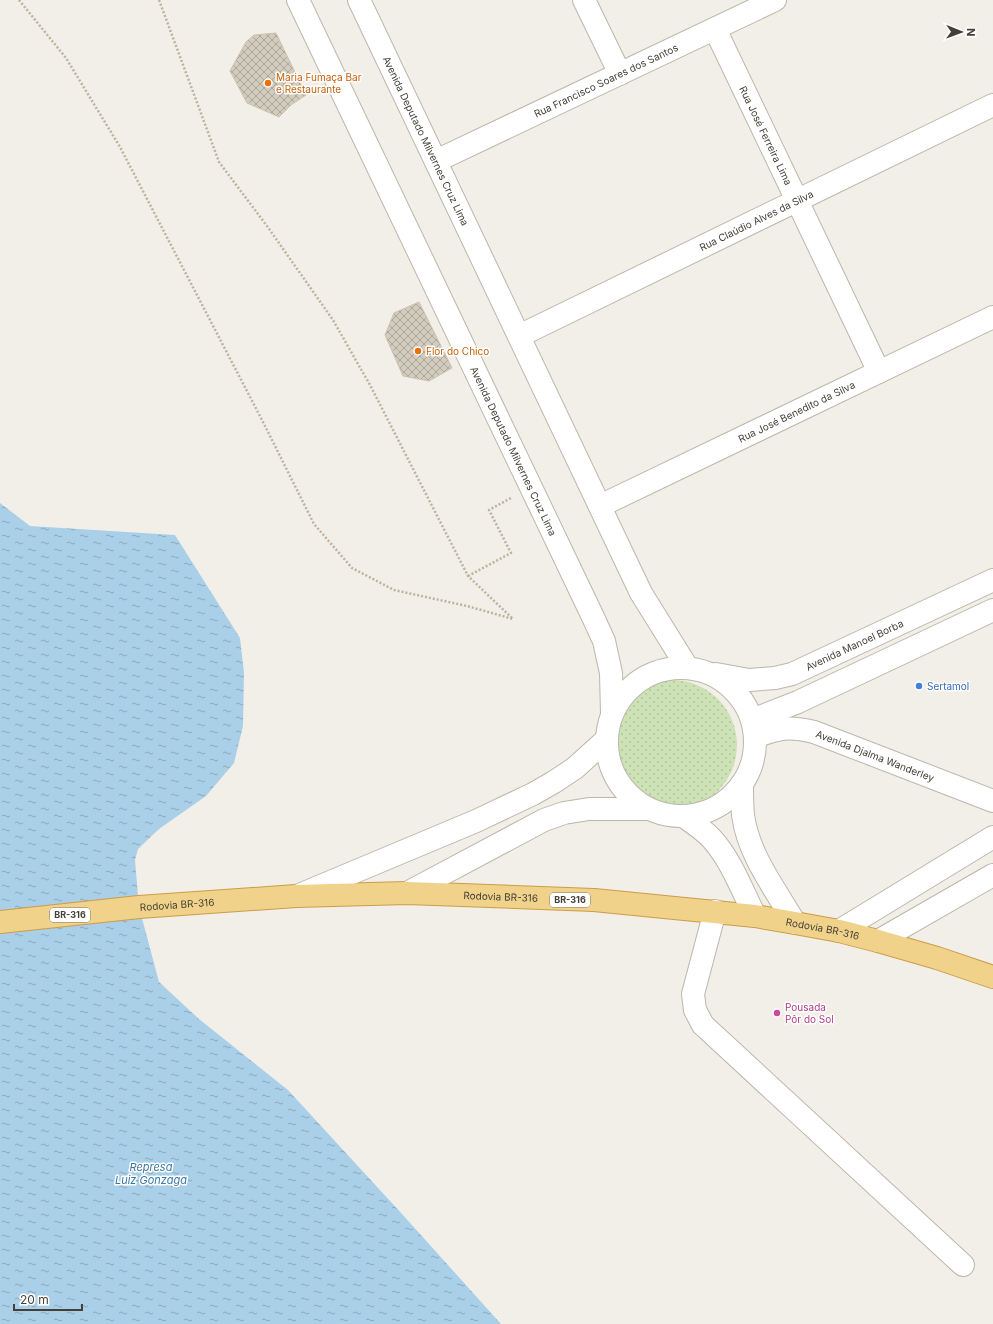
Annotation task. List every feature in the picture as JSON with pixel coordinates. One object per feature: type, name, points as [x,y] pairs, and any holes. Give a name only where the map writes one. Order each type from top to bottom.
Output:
[{"type":"highway","name":"Rodovia BR-316","points":[[0,922],[139,907],[296,896],[407,893],[594,900],[755,916],[795,922],[878,941],[937,958],[993,977]]},
{"type":"street","name":"Avenida Deputado Milvernes Cruz Lima","points":[[298,0],[604,641],[611,673],[612,714]]},
{"type":"street","name":"Avenida Deputado Milvernes Cruz Lima","points":[[359,0],[641,593],[687,667]]},
{"type":"street","points":[[584,0],[620,74]]},
{"type":"street","name":"Rua Francisco Soares dos Santos","points":[[436,161],[775,0]]},
{"type":"street","name":"Rua José Ferreira Lima","points":[[715,28],[880,372]]},
{"type":"street","name":"Rua Claúdio Alves da Silva","points":[[519,336],[993,105]]},
{"type":"street","name":"Rua José Benedito da Silva","points":[[600,506],[993,317]]},
{"type":"street","name":"Avenida Manoel Borba","points":[[612,714],[619,700],[630,688],[642,678],[656,671],[672,667],[687,667],[749,680],[775,678],[792,674],[993,580]]},
{"type":"street","points":[[753,729],[798,702],[993,610]]},
{"type":"street","points":[[612,714],[606,740],[608,757],[613,773],[622,787],[633,799],[647,808],[665,815],[683,816],[700,814],[716,807],[730,797],[742,784],[749,770],[754,754],[753,729],[745,705],[736,692],[723,681],[708,672]]},
{"type":"street","name":"Avenida Djalma Wanderley","points":[[753,729],[802,729],[814,732],[993,801]]},
{"type":"street","points":[[296,896],[476,821],[533,794],[575,768],[606,740]]},
{"type":"street","points":[[742,784],[743,815],[748,836],[756,856],[795,922]]},
{"type":"street","points":[[407,893],[544,820],[564,813],[589,809],[647,808]]},
{"type":"street","points":[[683,816],[712,839],[723,853],[755,916]]},
{"type":"street","points":[[839,931],[993,837]]},
{"type":"street","points":[[878,941],[993,875]]},
{"type":"street","points":[[715,912],[693,994],[695,1010],[703,1025],[963,1265]]},
{"type":"path","points":[[19,0],[66,58],[120,147],[262,420],[314,524],[352,568],[394,590],[467,606],[513,619],[468,576],[374,392],[333,320],[267,226],[219,162],[159,0]]},
{"type":"path","points":[[468,576],[511,553],[489,510]]},
{"type":"green space","points":[[678,680],[697,685],[718,699],[732,720],[736,732],[736,758],[732,770],[718,791],[697,805],[685,809],[666,810],[647,805],[626,791],[612,770],[608,758],[607,739],[612,720],[626,699],[647,685],[659,681]]},
{"type":"water","name":"Represa Luiz Gonzaga","points":[[0,503],[30,526],[175,535],[240,638],[244,673],[243,726],[234,763],[206,796],[159,829],[138,849],[135,860],[139,907],[159,982],[199,1019],[288,1090],[501,1324],[0,1324]]},
{"type":"building","name":"Maria Fumaça Bar e Restaurante","points":[[276,33],[306,95],[291,105],[279,117],[247,103],[230,71],[246,42],[254,35]]},
{"type":"building","name":"Flor do Chico","points":[[419,302],[452,368],[429,381],[403,376],[385,335],[394,313]]},
{"type":"place","name":"Maria Fumaça Bar e Restaurante","points":[[268,83]]},
{"type":"place","name":"Flor do Chico","points":[[418,351]]},
{"type":"place","name":"Sertamol","points":[[919,686]]},
{"type":"place","name":"Pousada Pôr do Sol","points":[[777,1013]]}]
